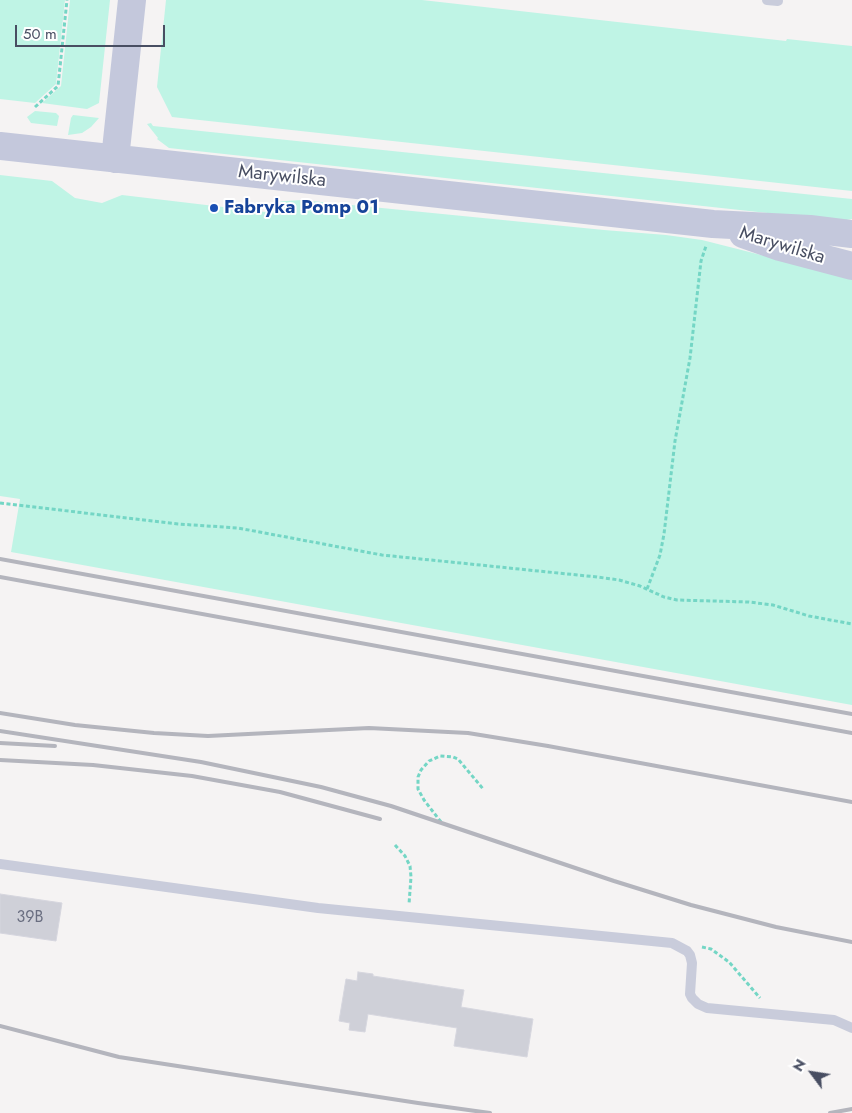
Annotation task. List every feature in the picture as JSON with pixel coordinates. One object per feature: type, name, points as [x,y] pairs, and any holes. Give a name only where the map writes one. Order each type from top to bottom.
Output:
[{"type":"main road","points":[[115,159],[132,0]]},
{"type":"main road","name":"Marywilska","points":[[0,146],[713,224],[852,234]]},
{"type":"main road","name":"Marywilska","points":[[713,224],[780,247],[852,266]]},
{"type":"lane","points":[[767,0],[778,1]]},
{"type":"lane","points":[[0,864],[318,908],[672,943],[687,950],[692,963],[690,994],[698,1004],[707,1008],[834,1020],[852,1028]]},
{"type":"path","points":[[35,107],[58,86],[67,0]]},
{"type":"path","points":[[647,589],[660,555],[664,534],[675,441],[690,358],[701,261],[713,224]]},
{"type":"path","points":[[0,503],[178,524],[238,528],[382,554],[612,579],[677,600],[765,604],[809,616],[852,624]]},
{"type":"path","points":[[441,822],[418,789],[420,770],[429,761],[440,756],[458,759],[484,790]]},
{"type":"path","points":[[395,845],[408,861],[411,871],[407,917]]},
{"type":"path","points":[[687,950],[706,947],[722,956],[735,968],[761,999],[781,1015]]},
{"type":"green space","points":[[0,0],[65,0],[56,84],[35,103],[0,99]]},
{"type":"green space","points":[[70,0],[110,0],[99,103],[87,109],[42,103],[61,86]]},
{"type":"green space","points":[[166,0],[422,0],[786,41],[787,39],[852,46],[852,191],[172,117],[157,87]]},
{"type":"green space","points":[[35,111],[56,113],[59,116],[57,126],[31,123],[27,117]]},
{"type":"green space","points":[[73,115],[99,118],[82,133],[68,135]]},
{"type":"green space","points":[[151,123],[153,126],[852,199],[852,219],[841,221],[169,148],[157,139],[147,124]]},
{"type":"green space","points":[[0,175],[52,181],[75,198],[102,203],[122,195],[265,212],[272,202],[301,200],[666,235],[702,240],[852,278],[852,705],[11,552],[20,499],[0,496]]},
{"type":"building","points":[[0,894],[62,903],[56,941],[0,933]]},
{"type":"building","points":[[358,972],[464,990],[461,1007],[533,1019],[527,1057],[454,1046],[457,1028],[368,1014],[365,1032],[349,1030],[350,1023],[339,1021],[346,979],[357,981]]},
{"type":"railway","points":[[0,559],[852,714]]},
{"type":"railway","points":[[0,577],[852,733]]},
{"type":"railway","points":[[0,713],[75,725],[208,736],[369,728],[468,733],[852,802]]},
{"type":"railway","points":[[0,731],[201,762],[321,787],[391,806],[691,905],[776,927],[852,942]]},
{"type":"railway","points":[[0,743],[55,746]]},
{"type":"railway","points":[[0,760],[93,765],[192,776],[280,792],[380,819]]},
{"type":"railway","points":[[0,1026],[119,1057],[490,1113]]},
{"type":"railway","points":[[830,1113],[852,1109]]},
{"type":"place","name":"Fabryka Pomp 01","points":[[214,208]]}]
